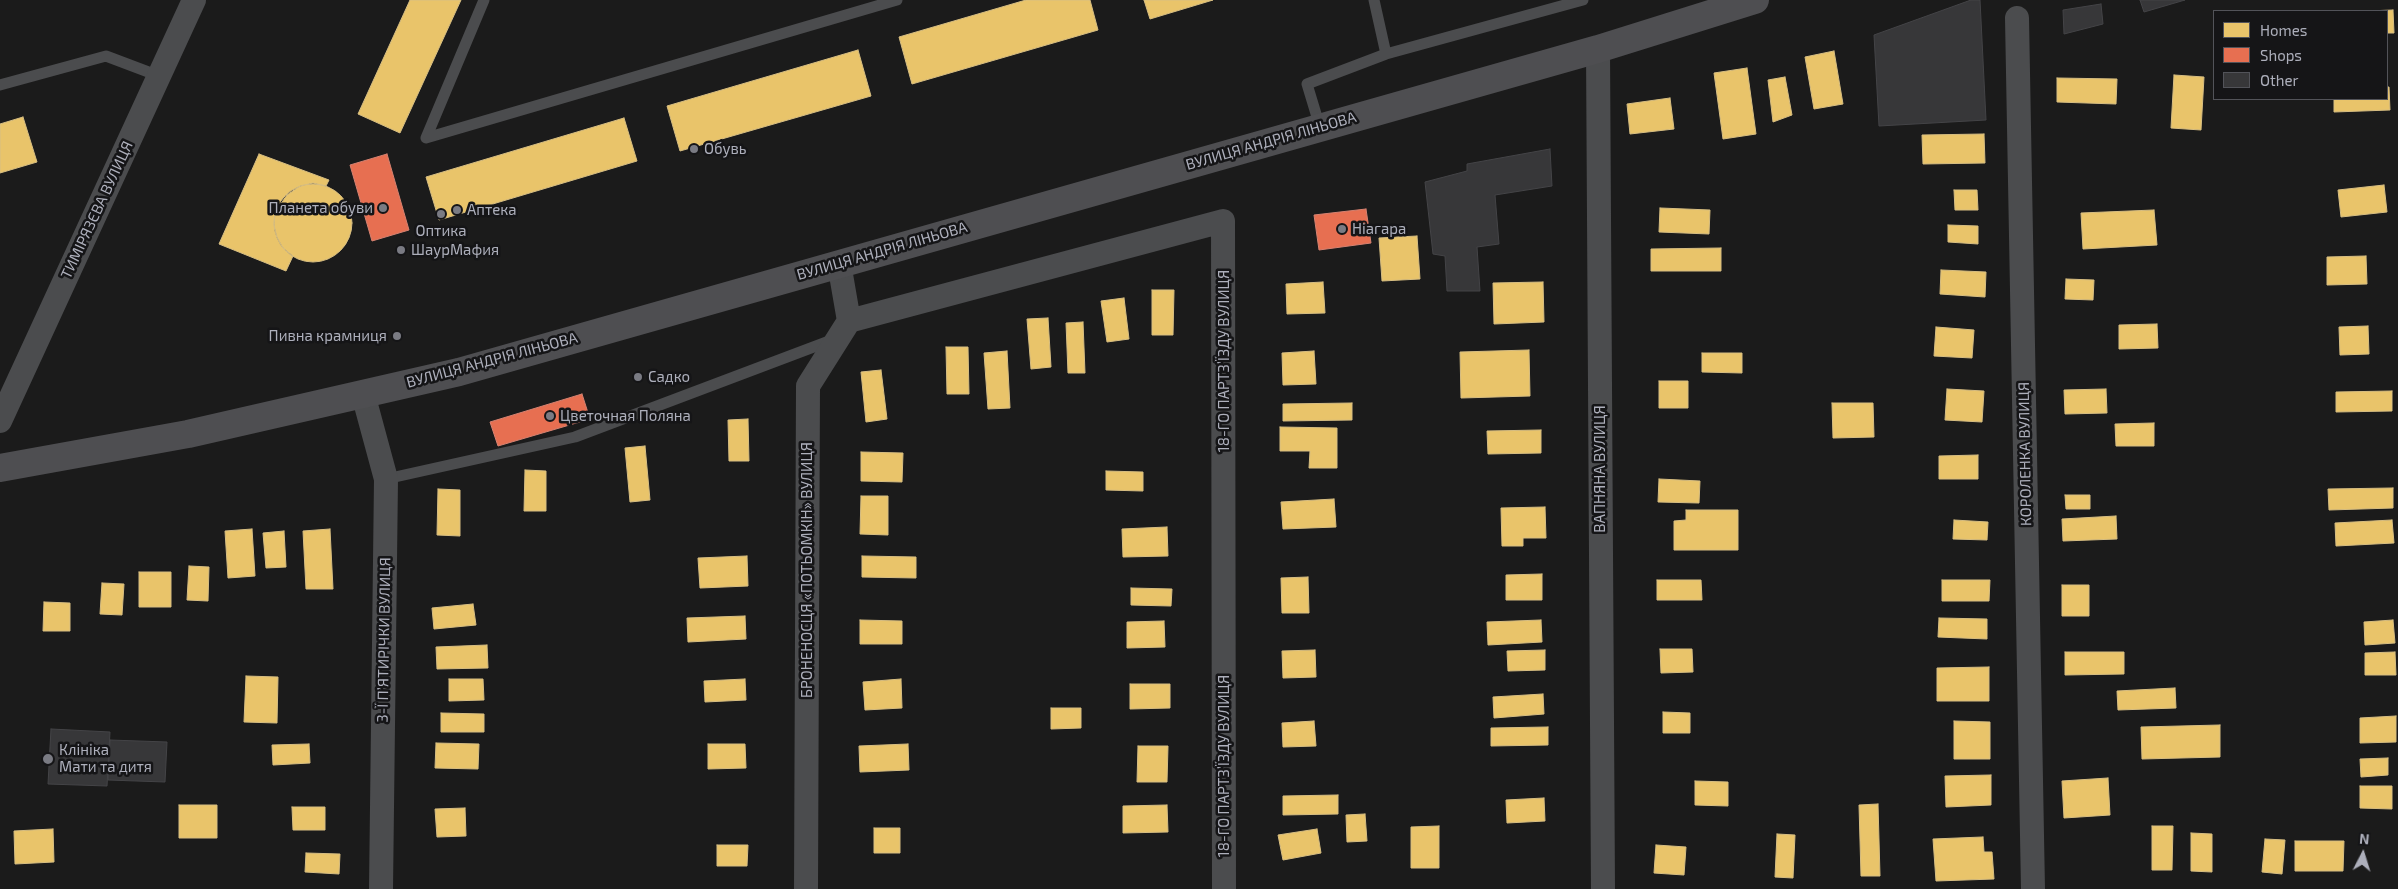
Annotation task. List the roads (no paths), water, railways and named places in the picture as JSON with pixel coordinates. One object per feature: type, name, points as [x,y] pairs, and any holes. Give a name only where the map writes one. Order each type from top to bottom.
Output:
[{"type":"main road","name":"ВУЛИЦЯ АНДРІЯ ЛІНЬОВА","points":[[0,468],[188,434],[459,372],[1598,49],[1755,0]]},
{"type":"street","name":"ТИМІРЯЗЄВА ВУЛИЦЯ","points":[[0,421],[194,0]]},
{"type":"street","name":"КОРОЛЕНКА ВУЛИЦЯ","points":[[2017,18],[2034,889]]},
{"type":"street","name":"ВАПНЯНА ВУЛИЦЯ","points":[[1598,49],[1602,889]]},
{"type":"street","name":"18-ГО ПАРТЗ’ЇЗДУ ВУЛИЦЯ","points":[[843,329],[1224,221],[1224,889]]},
{"type":"street","points":[[839,263],[843,329]]},
{"type":"street","name":"БРОНЕНОСЦЯ «ПОТЬОМКІН» ВУЛИЦЯ","points":[[806,889],[808,386],[843,329]]},
{"type":"street","name":"3-Ї П’ЯТИРІЧКИ ВУЛИЦЯ","points":[[363,394],[386,479],[382,889]]},
{"type":"lane","points":[[484,0],[426,138],[897,0]]},
{"type":"lane","points":[[1374,0],[1386,54]]},
{"type":"lane","points":[[1320,127],[1307,84],[1386,54],[1583,0]]},
{"type":"lane","points":[[0,85],[106,56],[159,76]]},
{"type":"lane","points":[[386,479],[575,438],[843,329]]},
{"type":"place","name":"Обувь","points":[[694,149]]},
{"type":"place","name":"Планета обуви","points":[[383,208]]},
{"type":"place","name":"Аптека","points":[[457,210]]},
{"type":"place","name":"Оптика","points":[[441,214]]},
{"type":"place","name":"Ніагара","points":[[1342,229]]},
{"type":"place","name":"ШаурМафия","points":[[401,250]]},
{"type":"place","name":"Пивна крамниця","points":[[397,336]]},
{"type":"place","name":"Садко","points":[[638,377]]},
{"type":"place","name":"Цветочная Поляна","points":[[550,416]]},
{"type":"place","name":"Клініка Мати та дитя","points":[[48,759]]}]
